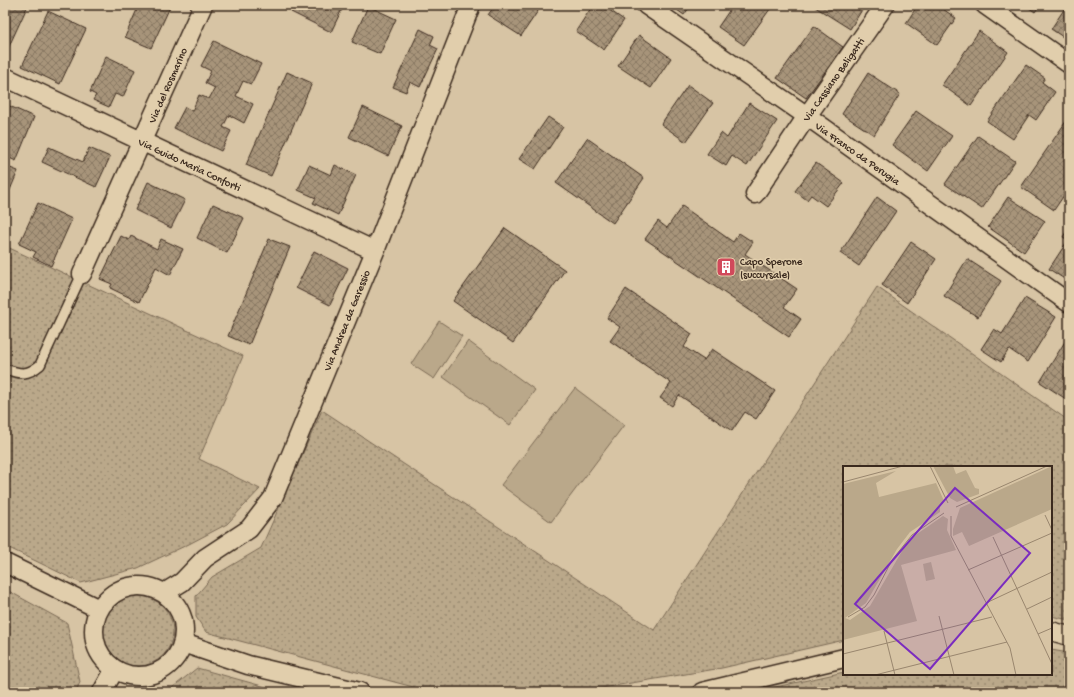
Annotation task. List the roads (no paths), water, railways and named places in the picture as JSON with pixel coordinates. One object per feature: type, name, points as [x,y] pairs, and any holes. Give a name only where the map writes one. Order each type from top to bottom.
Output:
[{"type":"street","name":"Via del Rosmarino","points":[[82,274],[203,5]]},
{"type":"street","name":"Via Franco da Perugia","points":[[646,5],[807,116],[1069,303]]},
{"type":"street","name":"Via Cassiano Beligatti","points":[[755,194],[807,116],[885,5]]},
{"type":"street","points":[[985,5],[1069,64]]},
{"type":"street","name":"Via Andrea da Garessio","points":[[164,593],[182,582],[205,558],[249,530],[273,498],[375,250],[467,6]]},
{"type":"street","name":"Via Guido Maria Conforti","points":[[5,77],[375,250]]},
{"type":"street","points":[[5,563],[99,609]]},
{"type":"street","points":[[136,586],[151,587],[164,593],[175,603],[182,615],[184,629],[183,643],[177,656],[168,666],[155,673],[142,676],[128,675],[114,669],[104,660],[97,648],[94,635],[94,622],[99,609],[108,597],[121,589],[136,586]]},
{"type":"street","points":[[1052,632],[1069,636]]},
{"type":"street","points":[[183,643],[248,665],[360,692]]},
{"type":"street","points":[[702,692],[843,658]]},
{"type":"street","points":[[102,692],[114,669]]},
{"type":"lane","points":[[5,369],[16,373],[26,374],[34,371],[40,365],[82,274]]},
{"type":"place","name":"Capo Sperone (succursale)","points":[[726,267]]}]
